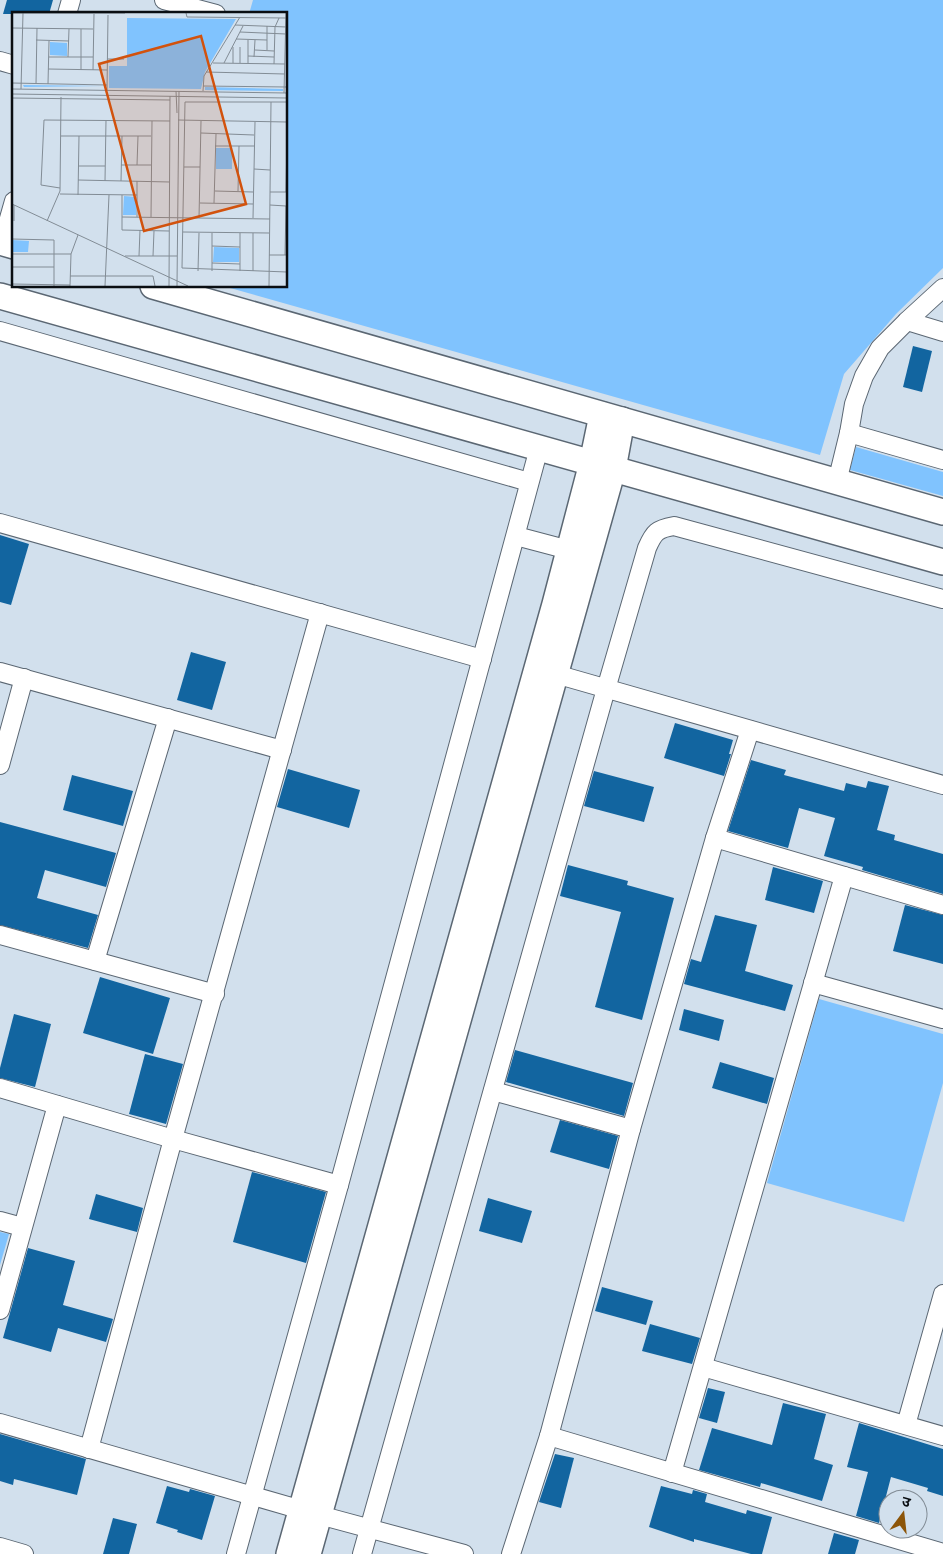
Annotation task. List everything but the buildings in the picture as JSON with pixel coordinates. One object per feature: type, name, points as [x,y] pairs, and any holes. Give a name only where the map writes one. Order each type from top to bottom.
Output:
[{"type":"street","points":[[164,0],[209,12]]},
{"type":"street","points":[[5,244],[12,211]]},
{"type":"street","points":[[160,288],[943,512]]},
{"type":"street","points":[[837,482],[849,434],[854,404],[864,376],[880,348],[943,288]]},
{"type":"street","points":[[0,296],[943,562]]},
{"type":"street","points":[[907,321],[943,332]]},
{"type":"street","points":[[0,331],[529,482]]},
{"type":"street","points":[[289,1554],[310,1513],[603,466],[612,417]]},
{"type":"street","points":[[849,434],[943,460]]},
{"type":"street","points":[[236,1554],[339,1184],[539,448]]},
{"type":"street","points":[[546,672],[569,550],[603,466]]},
{"type":"street","points":[[0,523],[482,659]]},
{"type":"street","points":[[362,1554],[606,689],[653,534],[662,528],[674,526],[943,599]]},
{"type":"street","points":[[516,536],[569,550]]},
{"type":"street","points":[[89,1449],[173,1139],[320,614]]},
{"type":"street","points":[[0,672],[282,750]]},
{"type":"street","points":[[546,672],[943,785]]},
{"type":"street","points":[[0,765],[24,678]]},
{"type":"street","points":[[95,962],[168,718]]},
{"type":"street","points":[[511,1554],[549,1436],[631,1130],[715,838],[750,730]]},
{"type":"street","points":[[715,838],[943,905]]},
{"type":"street","points":[[672,1473],[844,876]]},
{"type":"street","points":[[0,935],[215,994]]},
{"type":"street","points":[[813,983],[943,1019]]},
{"type":"street","points":[[0,1088],[173,1139],[339,1184]]},
{"type":"street","points":[[493,1091],[631,1130]]},
{"type":"street","points":[[0,1310],[57,1105]]},
{"type":"street","points":[[0,1221],[22,1227]]},
{"type":"street","points":[[906,1425],[943,1294]]},
{"type":"street","points":[[703,1367],[943,1436]]},
{"type":"street","points":[[0,1423],[310,1513],[464,1554]]},
{"type":"street","points":[[549,1436],[943,1553]]},
{"type":"street","points":[[308,1554],[310,1513]]},
{"type":"street","points":[[0,1547],[24,1554]]},
{"type":"shaded area","points":[[253,0],[943,0],[943,268],[896,314],[844,374],[820,455],[230,288],[288,288],[288,12],[250,12]]},
{"type":"shaded area","points":[[856,447],[943,472],[943,496],[850,470]]},
{"type":"shaded area","points":[[819,999],[943,1034],[943,1083],[904,1222],[767,1183]]},
{"type":"shaded area","points":[[0,1232],[9,1234],[0,1265]]}]
